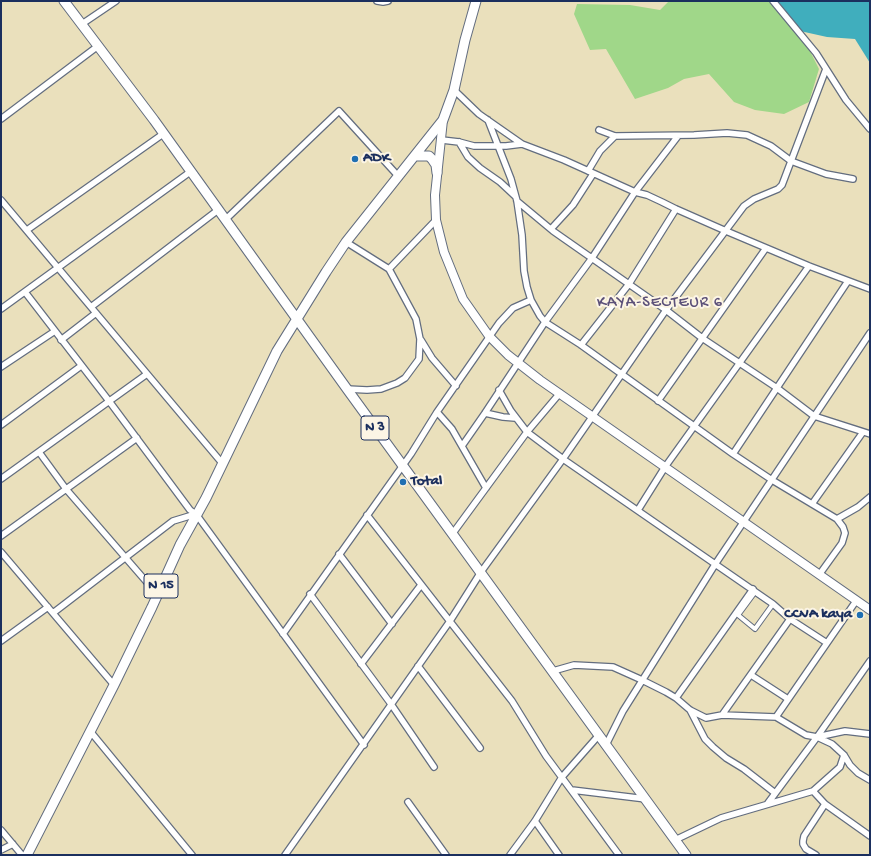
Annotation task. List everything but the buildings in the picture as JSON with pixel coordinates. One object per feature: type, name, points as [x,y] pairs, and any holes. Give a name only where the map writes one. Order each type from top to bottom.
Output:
[{"type":"main road","name":"N 3","points":[[64,1],[164,134],[347,389],[686,855]]},
{"type":"main road","name":"N 15","points":[[27,855],[114,685],[180,545],[277,351],[346,242],[416,156],[443,120],[454,90],[473,4]]},
{"type":"main road","points":[[443,120],[435,195],[436,220],[449,267],[463,300],[490,336],[517,363],[742,522],[870,610]]},
{"type":"main road","points":[[416,156],[429,156],[436,165],[437,174]]},
{"type":"street","points":[[82,24],[116,1]]},
{"type":"street","points":[[377,1],[388,1]]},
{"type":"street","points":[[773,1],[816,53],[846,100],[870,129]]},
{"type":"street","points":[[1,118],[98,46]]},
{"type":"street","points":[[285,855],[450,621],[481,572],[594,417],[666,310],[744,206],[754,199],[778,189],[782,185],[826,69]]},
{"type":"street","points":[[454,90],[488,120],[522,144],[564,160],[635,192],[647,195],[726,231],[809,266],[870,289]]},
{"type":"street","points":[[225,220],[339,111],[399,177]]},
{"type":"street","points":[[488,120],[511,179],[522,235],[524,271],[531,300],[537,312],[545,322],[581,345],[733,454],[772,480],[837,519],[843,527],[845,534],[842,543],[819,575]]},
{"type":"street","points":[[599,130],[615,136],[678,136],[727,133],[747,135],[771,146],[791,161],[826,174],[853,179]]},
{"type":"street","points":[[27,230],[164,134]]},
{"type":"street","points":[[551,229],[573,205],[600,151],[615,136]]},
{"type":"street","points":[[462,446],[545,322],[592,258],[635,192],[678,136]]},
{"type":"street","points":[[442,140],[474,146],[522,144]]},
{"type":"street","points":[[459,142],[468,157],[480,168],[500,182],[516,199],[551,229],[666,310],[702,338],[740,362],[814,416],[870,434]]},
{"type":"street","points":[[1,309],[190,172]]},
{"type":"street","points":[[1,200],[222,463]]},
{"type":"street","points":[[581,345],[629,284],[676,209]]},
{"type":"street","points":[[91,307],[218,210]]},
{"type":"street","points":[[389,269],[436,220]]},
{"type":"street","points":[[346,242],[389,269],[416,319],[420,339],[419,359],[410,373],[397,383],[381,389],[347,389]]},
{"type":"street","points":[[658,401],[766,248]]},
{"type":"street","points":[[638,510],[665,468],[809,266]]},
{"type":"street","points":[[733,454],[848,280]]},
{"type":"street","points":[[25,292],[190,510],[196,514],[364,745]]},
{"type":"street","points":[[283,634],[422,438],[437,412],[490,336],[508,313],[514,308],[531,300]]},
{"type":"street","points":[[61,340],[96,313]]},
{"type":"street","points":[[1,367],[55,331]]},
{"type":"street","points":[[606,746],[623,711],[742,522],[772,480],[870,333]]},
{"type":"street","points":[[420,339],[432,358],[456,386]]},
{"type":"street","points":[[419,359],[432,358]]},
{"type":"street","points":[[1,425],[81,366]]},
{"type":"street","points":[[1,479],[147,374]]},
{"type":"street","points":[[499,390],[515,418],[526,432],[563,460],[716,563],[773,604],[790,619],[827,643]]},
{"type":"street","points":[[453,533],[526,432],[560,393]]},
{"type":"street","points":[[437,412],[452,429],[486,488]]},
{"type":"street","points":[[485,413],[503,418],[515,418]]},
{"type":"street","points":[[812,504],[863,432]]},
{"type":"street","points":[[1,536],[137,438]]},
{"type":"street","points":[[38,452],[66,489],[158,594]]},
{"type":"street","points":[[837,519],[858,507],[870,497]]},
{"type":"street","points":[[53,613],[173,521],[196,514]]},
{"type":"street","points":[[367,515],[512,701],[546,756],[619,855]]},
{"type":"street","points":[[1,552],[114,685]]},
{"type":"street","points":[[339,554],[392,624]]},
{"type":"street","points":[[361,664],[421,585]]},
{"type":"street","points":[[676,698],[753,589]]},
{"type":"street","points":[[755,592],[773,604],[755,629],[738,615],[755,592]]},
{"type":"street","points":[[310,594],[391,704],[434,767]]},
{"type":"street","points":[[776,717],[856,601]]},
{"type":"street","points":[[1,641],[48,607]]},
{"type":"street","points":[[722,715],[790,619]]},
{"type":"street","points":[[768,803],[817,737],[870,661]]},
{"type":"street","points":[[553,671],[574,665],[613,667],[676,698],[690,710],[706,718],[722,715],[776,717],[806,735],[817,737],[832,744],[844,755],[850,765],[858,773],[870,780]]},
{"type":"street","points":[[418,666],[480,748]]},
{"type":"street","points":[[751,674],[788,699]]},
{"type":"street","points":[[690,710],[705,739],[713,747],[775,793]]},
{"type":"street","points":[[90,731],[192,855]]},
{"type":"street","points":[[817,737],[845,731],[870,734]]},
{"type":"street","points":[[510,855],[535,821],[562,777],[598,735]]},
{"type":"street","points":[[675,840],[721,818],[813,791],[840,768],[844,755]]},
{"type":"street","points":[[572,790],[646,799]]},
{"type":"street","points":[[813,791],[825,804],[870,836]]},
{"type":"street","points":[[408,802],[446,855]]},
{"type":"street","points":[[816,855],[806,849],[803,841],[804,836],[825,804]]},
{"type":"street","points":[[535,821],[559,855]]},
{"type":"street","points":[[1,830],[22,855]]},
{"type":"street","points":[[1,850],[13,844]]},
{"type":"green space","points":[[669,1],[777,1],[800,31],[819,69],[809,102],[784,114],[755,110],[734,102],[709,74],[684,79],[668,88],[635,99],[606,49],[590,50],[574,14],[577,4],[630,5],[660,10]]},
{"type":"water","points":[[777,1],[870,1],[870,63],[855,39],[827,37],[800,31]]},
{"type":"place","name":"ADK","points":[[355,159]]},
{"type":"place","name":"Total","points":[[403,482]]},
{"type":"place","name":"CCVA kaya","points":[[860,615]]},
{"type":"district","name":"KAYA-SECTEUR 6","points":[[660,304]]}]
